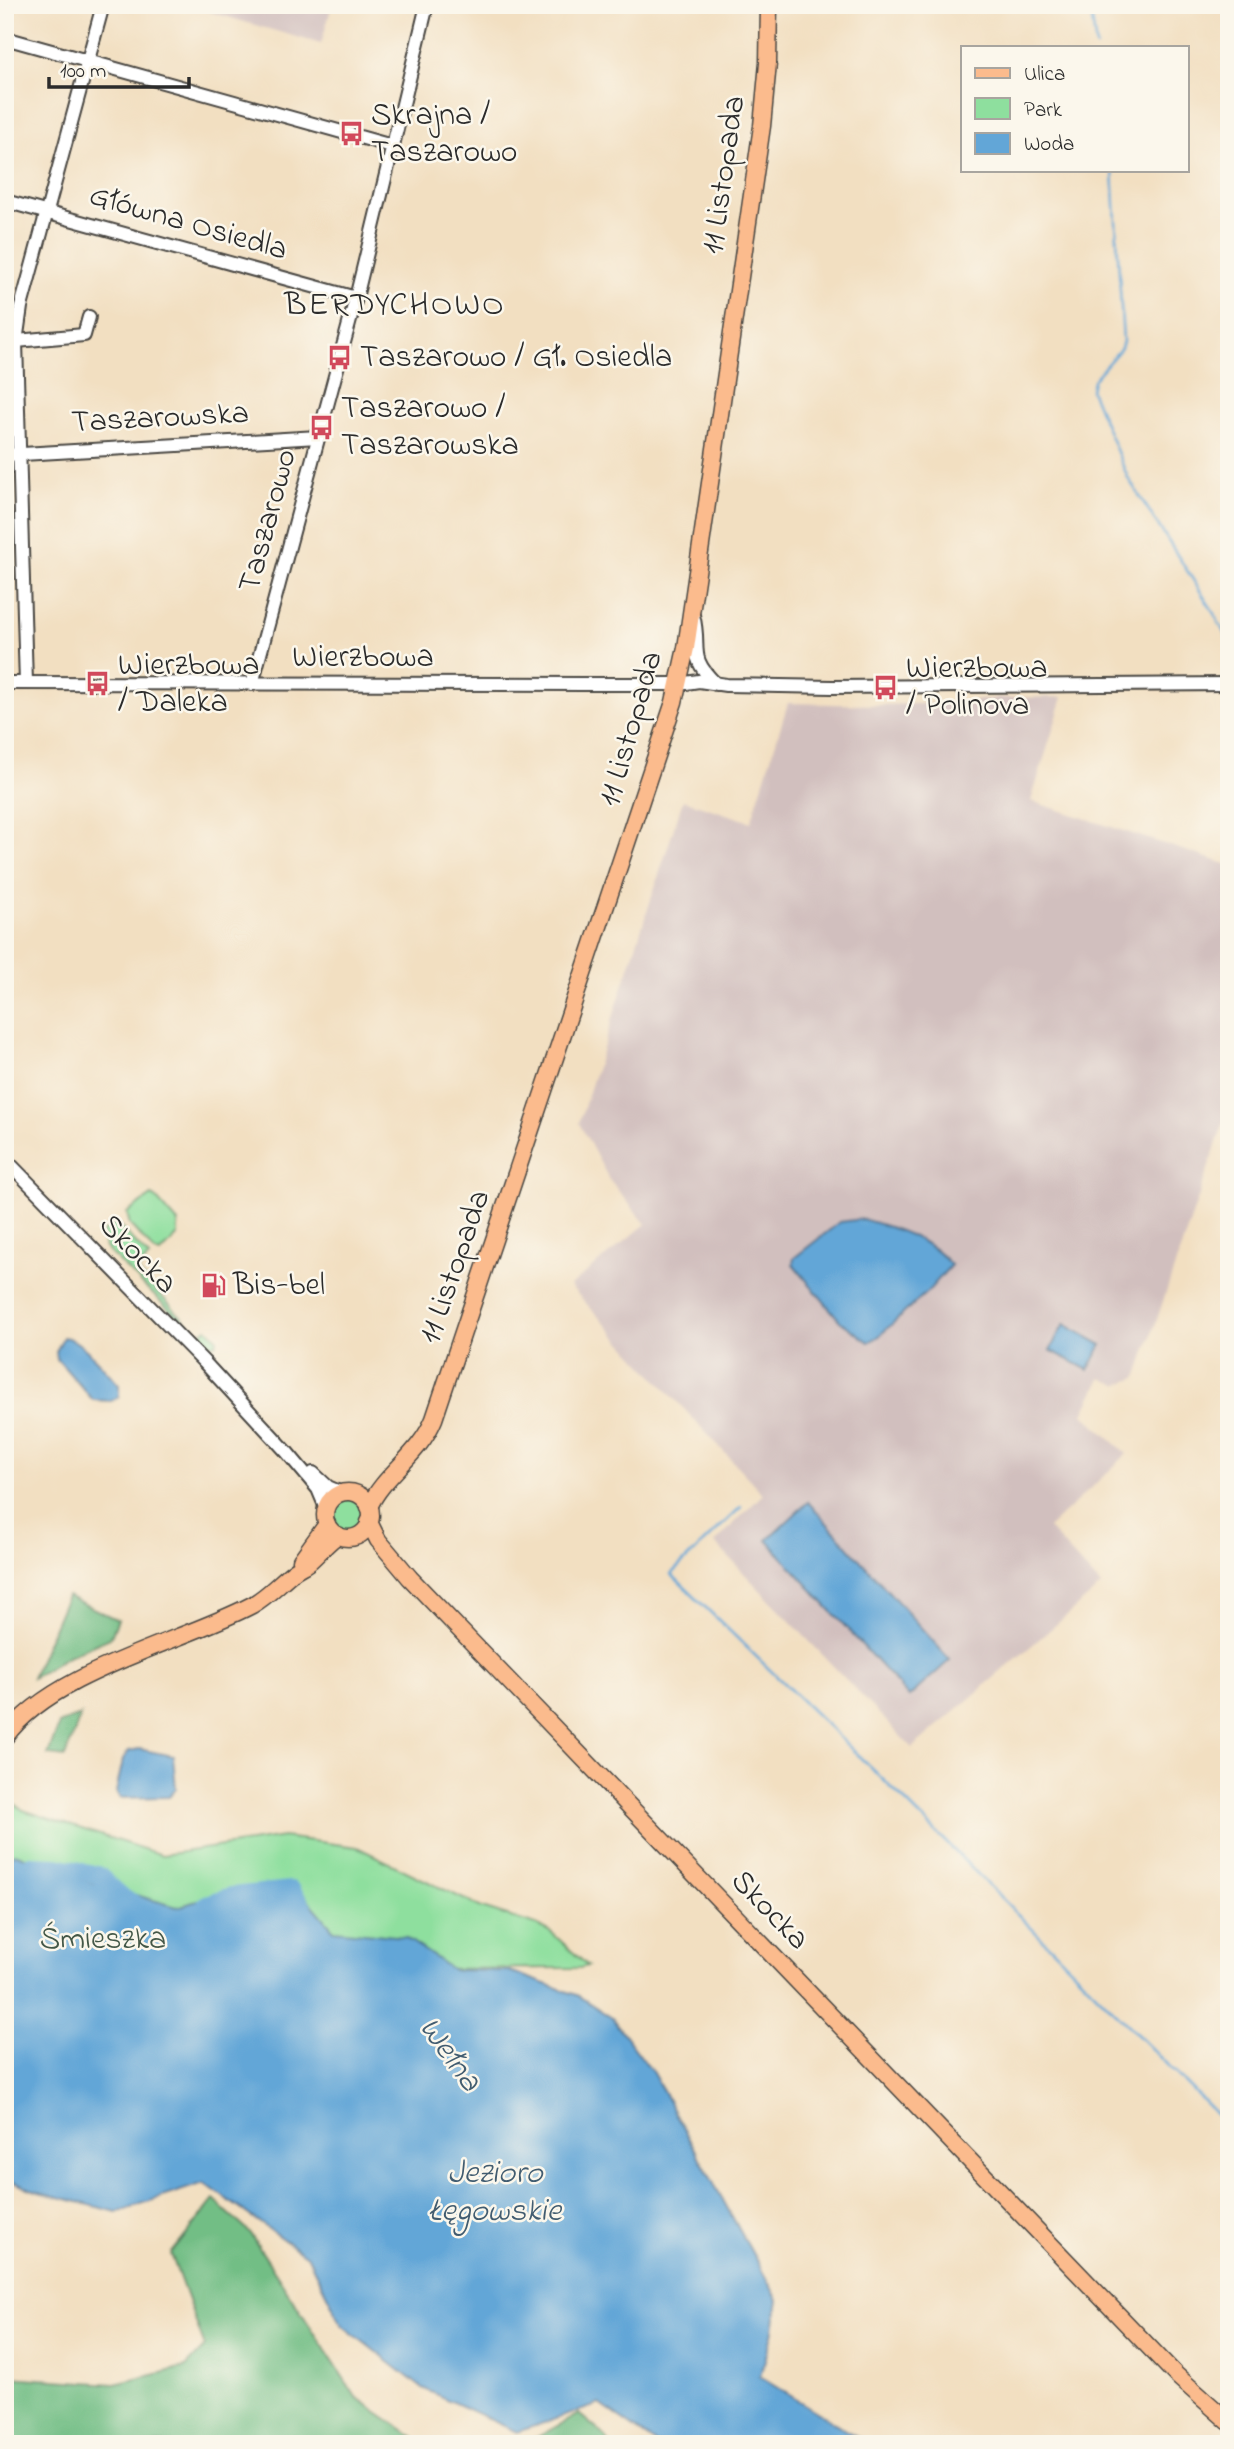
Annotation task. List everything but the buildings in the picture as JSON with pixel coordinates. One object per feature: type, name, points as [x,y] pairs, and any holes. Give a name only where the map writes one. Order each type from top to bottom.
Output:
[{"type":"main road","name":"11 Listopada","points":[[423,1440],[371,1486],[335,1496],[336,1526],[366,1528],[381,1488],[414,1453],[423,1440],[438,1409],[679,684],[763,116],[768,64],[769,5]]},
{"type":"main road","name":"Skocka","points":[[349,1493],[362,1496],[374,1534],[410,1578],[1153,2351],[1200,2398],[1229,2422]]},
{"type":"main road","name":"Skocka","points":[[336,1526],[374,1548],[410,1578]]},
{"type":"main road","points":[[5,1737],[28,1712],[89,1674],[187,1635],[254,1604],[294,1571],[336,1526]]},
{"type":"street","points":[[26,684],[19,454],[11,342],[103,5]]},
{"type":"street","name":"Taszarowo","points":[[252,684],[356,298],[427,5]]},
{"type":"street","points":[[5,38],[392,146]]},
{"type":"street","name":"Główna Osiedla","points":[[5,201],[356,298]]},
{"type":"street","points":[[11,342],[84,335],[89,317]]},
{"type":"street","name":"Taszarowska","points":[[5,455],[318,437]]},
{"type":"street","points":[[692,609],[698,635],[695,657],[705,673],[721,685]]},
{"type":"street","name":"Wierzbowa","points":[[5,684],[679,684],[700,691],[721,685],[832,687],[1229,684]]},
{"type":"street","name":"Skocka","points":[[5,1159],[204,1362],[286,1451],[318,1489],[336,1526]]},
{"type":"street","name":"Skocka","points":[[286,1451],[328,1486],[349,1493]]},
{"type":"shaded area","points":[[186,5],[332,5],[321,44]]},
{"type":"shaded area","points":[[1063,697],[1031,801],[1229,865],[1229,1107],[1137,1378],[1118,1385],[1101,1378],[1083,1414],[1127,1454],[1048,1528],[1101,1586],[912,1748],[715,1543],[763,1494],[570,1286],[646,1224],[610,1181],[579,1123],[683,800],[751,822],[788,703],[879,705]]},
{"type":"green space","points":[[152,1196],[178,1223],[178,1235],[160,1254],[130,1225],[127,1213]]},
{"type":"green space","points":[[114,1224],[149,1257],[137,1271],[198,1334],[208,1329],[217,1338],[216,1344],[205,1344],[110,1253],[102,1233]]},
{"type":"green space","points":[[348,1499],[360,1503],[364,1515],[360,1527],[348,1531],[336,1527],[332,1515],[336,1503]]},
{"type":"green space","points":[[67,1596],[118,1620],[110,1638],[70,1655],[32,1678]]},
{"type":"green space","points":[[81,1715],[65,1757],[48,1755],[59,1724]]},
{"type":"green space","name":"Śmieszka","points":[[5,1796],[23,1810],[162,1855],[283,1837],[357,1847],[482,1908],[551,1932],[588,1966],[432,1969],[5,2133]]},
{"type":"green space","points":[[214,2200],[249,2232],[356,2397],[424,2444],[5,2444],[5,2380],[9,2377],[115,2384],[186,2367],[205,2347],[171,2254]]},
{"type":"green space","points":[[579,2414],[605,2436],[610,2444],[525,2444]]},
{"type":"water","points":[[862,1219],[899,1230],[921,1241],[951,1265],[930,1289],[878,1337],[869,1342],[840,1321],[793,1264],[794,1258],[840,1222]]},
{"type":"water","points":[[1064,1324],[1102,1345],[1088,1370],[1050,1350]]},
{"type":"water","points":[[63,1337],[78,1343],[100,1364],[119,1385],[119,1397],[111,1401],[93,1400],[57,1359],[56,1352]]},
{"type":"water","points":[[808,1502],[950,1660],[909,1697],[767,1540]]},
{"type":"water","points":[[139,1749],[173,1756],[176,1789],[169,1797],[120,1798],[116,1792],[123,1760],[129,1751]]},
{"type":"water","name":"Jezioro Łęgowskie","points":[[15,1853],[81,1879],[177,1907],[207,1898],[300,1890],[334,1930],[405,1937],[453,1970],[509,1971],[577,1995],[612,2018],[653,2073],[778,2300],[772,2335],[760,2377],[869,2444],[657,2444],[600,2404],[517,2432],[422,2388],[342,2325],[308,2257],[204,2183],[117,2212],[39,2192],[5,2179],[5,1857]]},
{"type":"waterway","points":[[1090,5],[1096,46]]},
{"type":"waterway","points":[[1113,172],[1123,341],[1121,348],[1093,380],[1091,390],[1128,478],[1211,608],[1229,642]]},
{"type":"waterway","points":[[741,1507],[671,1574],[902,1798],[1229,2127]]},
{"type":"waterway","name":"Wełna","points":[[5,1875],[29,1865],[57,1866],[98,1875],[126,1900],[132,1902]]},
{"type":"waterway","name":"Wełna","points":[[206,1904],[231,1896],[291,1890],[304,1908]]},
{"type":"place","name":"Skrajna / Taszarowo","points":[[351,134]]},
{"type":"place","name":"Taszarowo / Gł. Osiedla","points":[[340,358]]},
{"type":"place","name":"Taszarowo / Taszarowska","points":[[321,427]]},
{"type":"place","name":"Wierzbowa / Daleka","points":[[98,684]]},
{"type":"place","name":"Wierzbowa / Polinova","points":[[886,687]]},
{"type":"place","name":"Bis-bel","points":[[213,1286]]},
{"type":"district","name":"BERDYCHOWO","points":[[395,306]]}]
